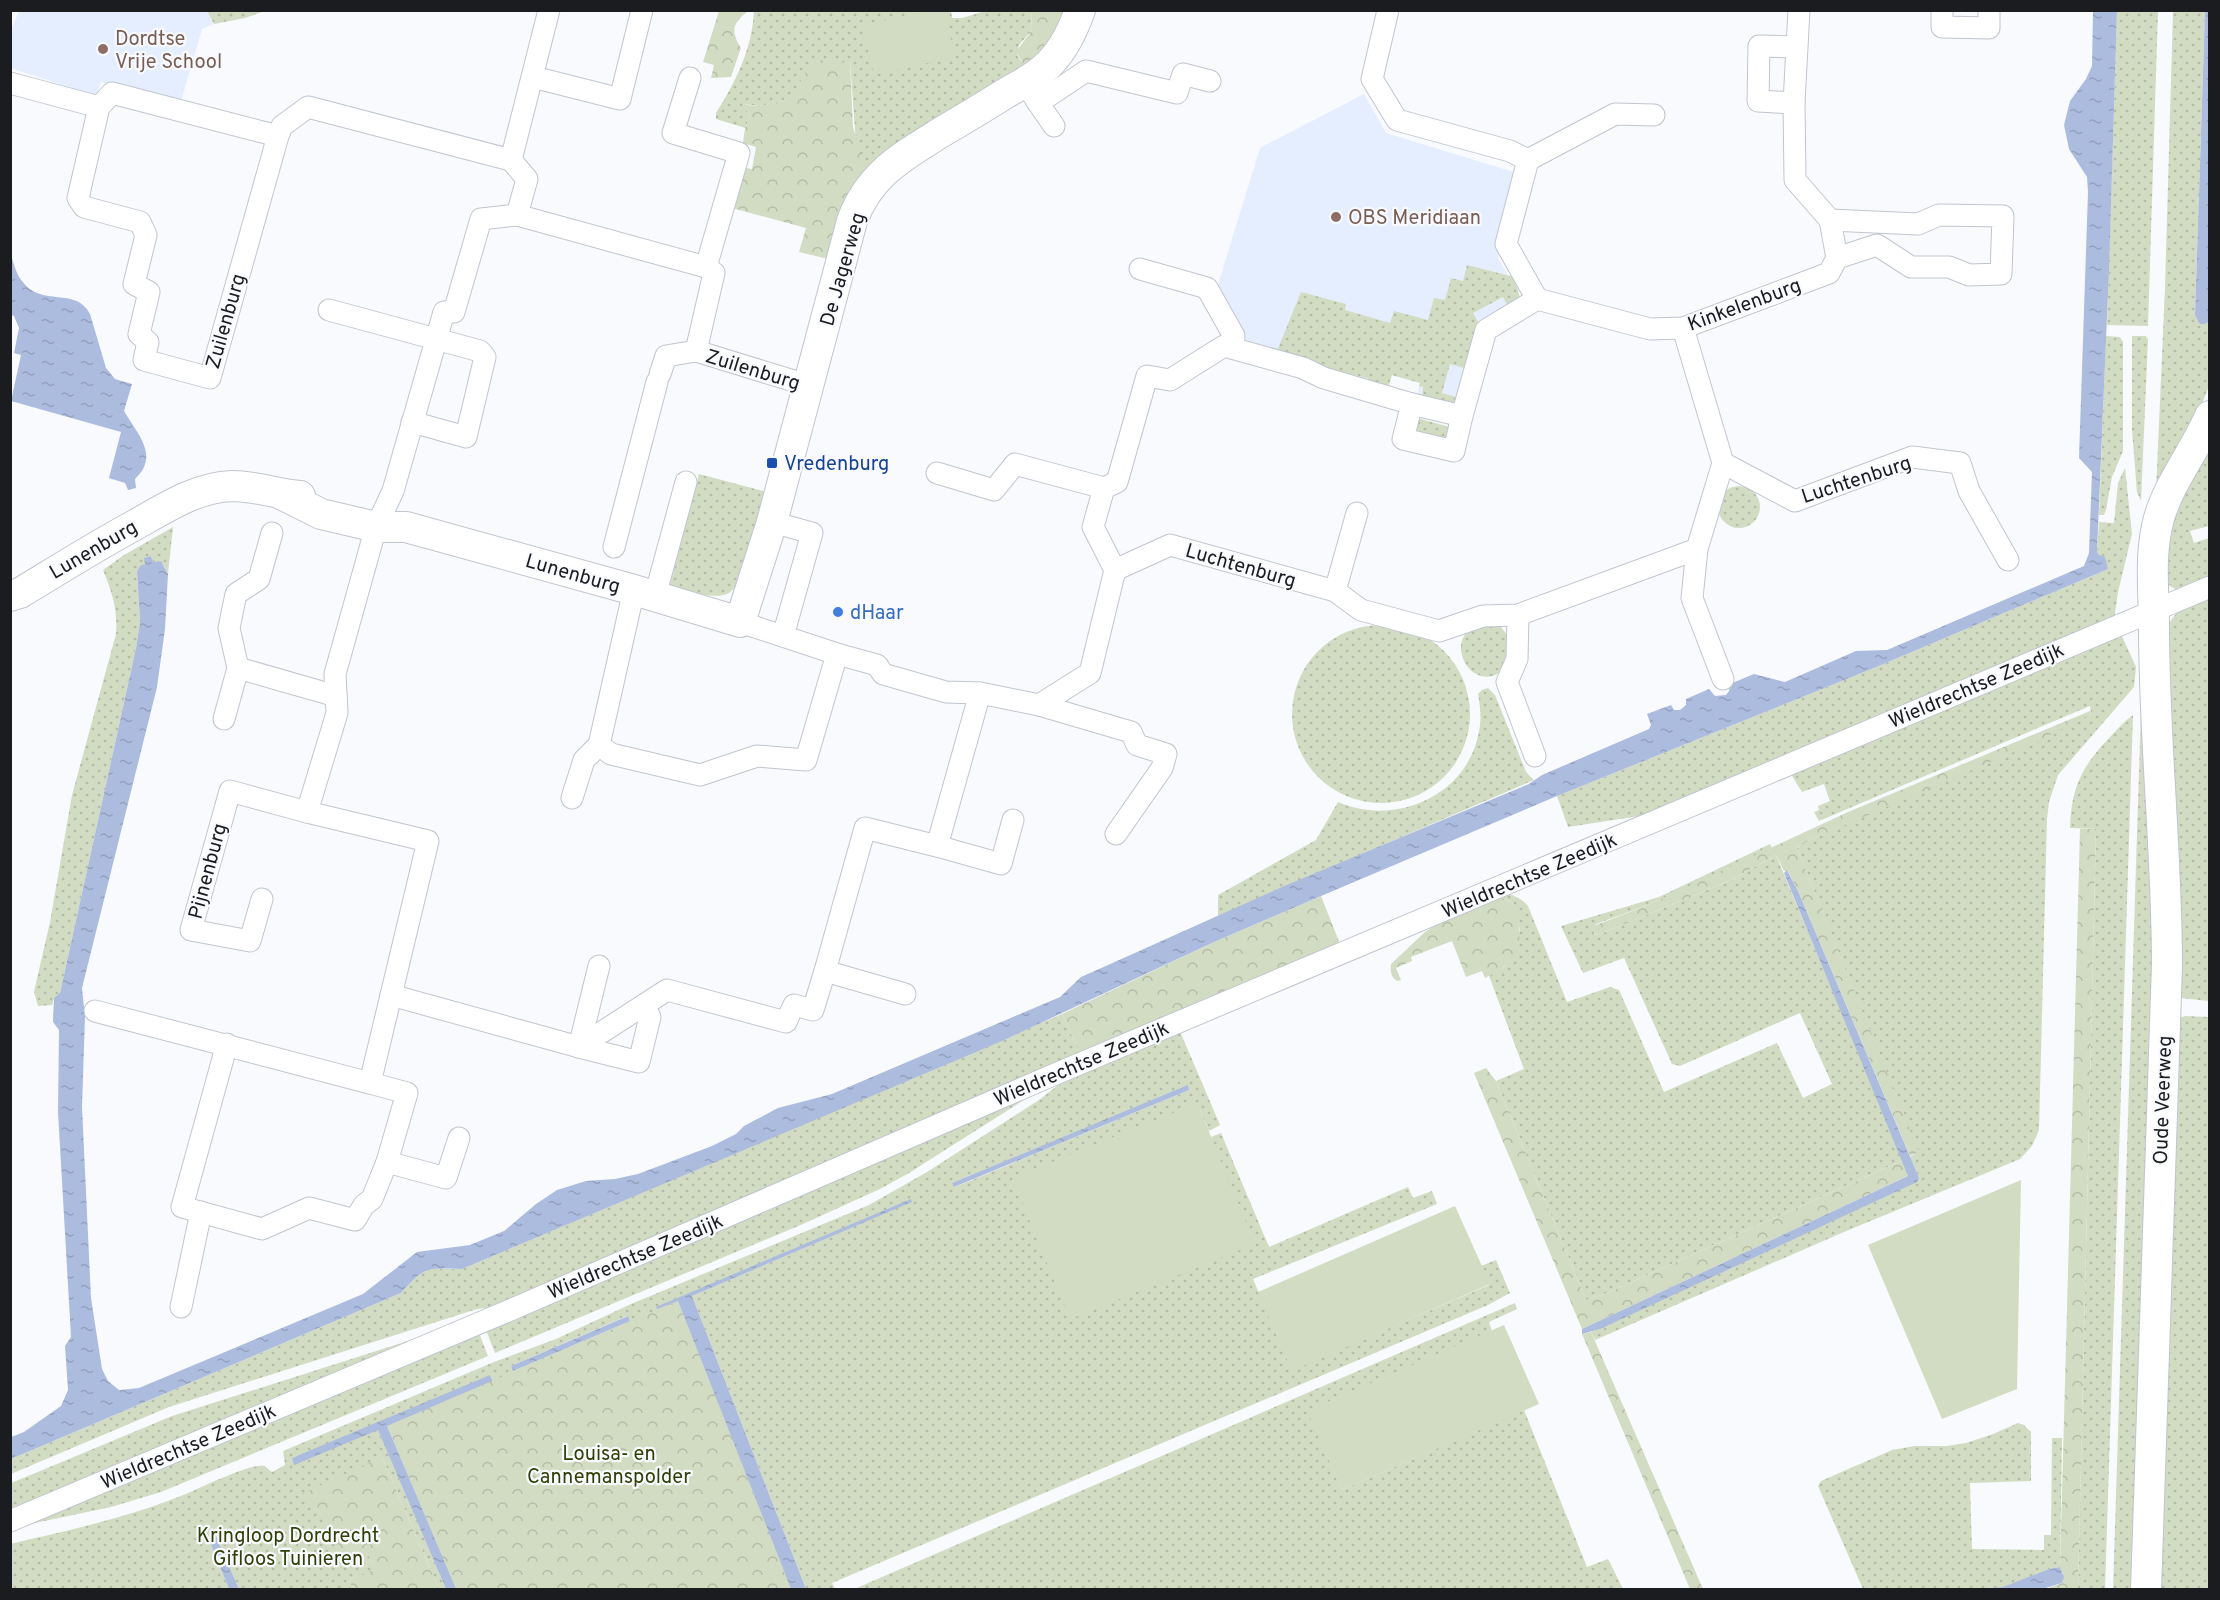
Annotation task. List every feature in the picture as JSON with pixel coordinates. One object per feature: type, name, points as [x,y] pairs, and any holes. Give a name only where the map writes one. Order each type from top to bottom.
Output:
[{"type":"street","points":[[517,214],[527,179],[511,160],[549,10]]},
{"type":"street","name":"De Jagerweg","points":[[740,622],[772,522],[857,208],[869,188],[896,161],[1032,93],[1073,30],[1080,10]]},
{"type":"street","points":[[1388,10],[1372,79],[1397,120],[1510,151],[1528,160]]},
{"type":"street","points":[[1799,10],[1794,103],[1796,180],[1830,220],[1837,258]]},
{"type":"street","points":[[1942,10],[1942,27],[1989,28],[1989,10]]},
{"type":"street","points":[[533,77],[620,99],[641,11]]},
{"type":"street","points":[[1794,103],[1758,101],[1759,46],[1796,47]]},
{"type":"street","points":[[1054,126],[1032,93],[1086,71],[1178,93],[1183,74],[1210,81]]},
{"type":"street","name":"Zuilenburg","points":[[690,78],[673,133],[739,153],[706,267],[714,273],[696,351]]},
{"type":"street","points":[[10,83],[99,107],[112,93],[278,136]]},
{"type":"street","name":"Zuilenburg","points":[[99,107],[78,198],[84,207],[140,222],[146,235],[134,284],[150,292],[140,334],[148,342],[144,360],[210,378],[278,136],[282,126],[308,107],[511,160]]},
{"type":"street","points":[[1412,404],[1403,439],[1454,451],[1486,330],[1537,299],[1506,244],[1528,160],[1615,114],[1654,115]]},
{"type":"street","points":[[308,812],[337,714],[335,674],[388,523],[393,491],[444,312],[454,312],[481,219],[517,214],[706,267]]},
{"type":"street","name":"Kinkelenburg","points":[[1537,299],[1650,329],[1683,328],[1829,273],[1837,258],[1877,245],[1911,267],[1949,267],[1969,275],[2001,274],[2003,216],[1939,215],[1918,224],[1830,220]]},
{"type":"street","points":[[1140,269],[1207,288],[1234,336],[1233,348]]},
{"type":"street","points":[[329,310],[480,351],[484,357],[466,436],[412,423]]},
{"type":"street","points":[[1683,328],[1723,463],[1697,549],[1692,598],[1723,679]]},
{"type":"street","points":[[937,473],[994,490],[1015,464],[1104,488],[1117,482],[1148,376],[1170,380],[1224,346],[1303,368],[1324,378],[1412,404],[1462,416]]},
{"type":"street","name":"Zuilenburg","points":[[614,547],[658,378],[666,356],[696,351],[810,386]]},
{"type":"street","name":"Oude Veerweg","points":[[2146,1590],[2167,954],[2167,909],[2154,688],[2152,555],[2160,518],[2171,488],[2210,416]]},
{"type":"street","name":"Luchtenburg","points":[[1723,463],[1795,501],[1912,457],[1960,463],[1969,491],[2008,560]]},
{"type":"street","points":[[573,798],[584,760],[599,745],[645,593],[686,482]]},
{"type":"street","name":"Lunenburg","points":[[10,596],[20,593],[155,513],[195,494],[230,486],[325,499],[388,523],[645,593],[740,622]]},
{"type":"street","points":[[1039,705],[1090,673],[1115,570],[1093,527],[1104,488]]},
{"type":"street","points":[[1335,591],[1357,513]]},
{"type":"street","points":[[772,522],[812,533],[783,636]]},
{"type":"street","points":[[224,719],[238,668],[229,628],[236,594],[259,579],[272,533]]},
{"type":"street","name":"Luchtenburg","points":[[1115,570],[1170,545],[1335,591],[1360,609],[1439,631],[1483,616],[1518,615],[1697,549]]},
{"type":"street","name":"Wieldrechtse Zeedijk","points":[[10,1521],[508,1311],[1063,1070],[2210,587]]},
{"type":"street","points":[[1518,615],[1517,659],[1507,682],[1535,756]]},
{"type":"street","points":[[740,622],[877,665],[883,674],[946,692],[980,693],[1039,705],[1131,732],[1137,745],[1166,754],[1162,768],[1116,834]]},
{"type":"street","points":[[599,745],[611,754],[700,775],[757,756],[806,760],[837,654]]},
{"type":"street","points":[[238,668],[336,696]]},
{"type":"street","points":[[937,846],[980,693]]},
{"type":"street","name":"Pijnenburg","points":[[262,900],[250,941],[191,930],[230,791],[428,842],[370,1083]]},
{"type":"street","points":[[579,1047],[667,990],[786,1022],[794,1005],[813,1010],[865,828],[1001,864],[1013,819]]},
{"type":"street","points":[[579,1047],[599,966]]},
{"type":"street","points":[[825,970],[905,994]]},
{"type":"street","points":[[391,995],[639,1062],[650,1017],[644,1005]]},
{"type":"street","points":[[95,1011],[227,1044],[407,1093],[387,1162],[372,1199],[364,1205],[355,1220],[309,1208],[262,1228],[183,1207],[227,1044]]},
{"type":"street","points":[[387,1162],[446,1178],[459,1138]]},
{"type":"street","points":[[181,1308],[201,1212]]},
{"type":"shaded area","name":"Dordtse Vrije School","points":[[19,11],[207,11],[214,24],[202,29],[181,101],[101,82],[96,96],[11,68],[11,30]]},
{"type":"shaded area","points":[[1364,94],[1386,133],[1517,173],[1498,258],[1524,305],[1480,328],[1456,413],[1249,348],[1217,288],[1260,148]],"holes":[[[1391,375],[1420,383],[1417,396],[1388,388]]]},
{"type":"green space","points":[[928,10],[944,11],[955,57],[874,75],[862,26]]},
{"type":"green space","points":[[951,10],[952,18],[962,18],[985,11],[1031,11],[1032,30],[1019,45],[1017,55],[1025,67],[866,174],[856,144],[850,61],[799,86],[791,96],[778,103],[759,106],[743,104],[750,117],[745,128],[716,119],[716,113],[736,77],[746,52],[754,11]]},
{"type":"green space","points":[[207,11],[265,11],[245,18],[214,24]]},
{"type":"green space","points":[[719,11],[748,11],[736,23],[734,32],[741,48],[731,77],[711,78],[714,65],[703,62]]},
{"type":"green space","points":[[1031,11],[1067,11],[1057,41],[1025,67],[1016,52],[1032,30]]},
{"type":"green space","points":[[2117,11],[2158,11],[2148,326],[2107,325]]},
{"type":"green space","points":[[2173,11],[2205,11],[2195,315],[2205,324],[2209,321],[2209,386],[2193,427],[2156,491],[2165,288]]},
{"type":"green space","points":[[820,60],[850,61],[853,127],[866,174],[828,259],[799,252],[806,228],[732,208],[742,167],[752,169],[756,147],[743,143],[745,128],[750,117],[742,103],[759,106],[789,97],[806,72]]},
{"type":"green space","points":[[1467,265],[1514,277],[1521,301],[1509,308],[1503,297],[1473,313],[1479,324],[1464,368],[1450,364],[1442,393],[1456,397],[1452,408],[1422,400],[1423,387],[1419,386],[1420,383],[1392,375],[1388,388],[1372,385],[1368,378],[1336,371],[1277,351],[1301,292],[1346,304],[1345,310],[1390,323],[1394,311],[1428,320],[1434,298],[1445,300],[1451,278],[1463,281]]},
{"type":"green space","points":[[2106,336],[2120,337],[2123,342],[2123,451],[2112,477],[2106,510],[2104,515],[2099,515]]},
{"type":"green space","points":[[2132,336],[2146,336],[2148,339],[2141,501],[2137,492],[2132,430]]},
{"type":"green space","points":[[1417,418],[1450,427],[1447,441],[1413,432]]},
{"type":"green space","points":[[2209,438],[2209,526],[2190,531],[2194,543],[2209,538],[2209,582],[2177,590],[2170,586],[2164,578],[2165,538]]},
{"type":"green space","points":[[2125,468],[2132,534],[2118,592],[2114,620],[1646,815],[1568,827],[1557,796],[1874,668],[2108,569],[2097,552],[2099,522],[2114,523],[2118,483]]},
{"type":"green space","points":[[699,474],[767,492],[741,581],[729,593],[721,596],[698,594],[670,585]]},
{"type":"green space","points":[[1739,486],[1747,487],[1754,492],[1759,499],[1759,515],[1754,522],[1747,527],[1739,528],[1731,527],[1724,522],[1719,515],[1718,507],[1719,499],[1724,492],[1731,487]]},
{"type":"green space","points":[[173,527],[168,574],[163,564],[153,562],[151,556],[145,558],[145,564],[137,572],[140,622],[136,648],[60,993],[54,998],[52,1005],[38,1006],[34,992],[50,922],[72,795],[116,634],[114,601],[103,570]]},
{"type":"green space","points":[[2209,594],[2209,1001],[2181,998],[2167,627],[2185,606]]},
{"type":"green space","points":[[1492,624],[1501,627],[1511,640],[1506,669],[1493,676],[1482,676],[1473,672],[1466,665],[1461,646],[1470,630]]},
{"type":"green space","points":[[1381,625],[1415,632],[1444,651],[1463,680],[1470,714],[1463,748],[1444,777],[1415,796],[1381,803],[1347,796],[1318,777],[1299,748],[1292,714],[1299,680],[1318,651],[1347,632]]},
{"type":"green space","points":[[2121,634],[2136,667],[2134,687],[2058,775],[2049,802],[2039,1130],[2032,1146],[2020,1159],[1595,1340],[1591,1332],[1917,1181],[1919,1178],[1910,1157],[1918,1152],[1797,848],[1799,845],[2091,714],[2090,706],[1819,821],[1814,812],[1819,810],[1818,806],[1830,801],[1824,784],[1802,792],[1789,771]]},
{"type":"green space","points":[[1488,688],[1495,695],[1526,772],[1534,780],[1218,916],[1218,895],[1316,840],[1338,802],[1360,809],[1383,811],[1405,808],[1445,789],[1460,773],[1472,754],[1480,722],[1478,694]]},
{"type":"green space","points":[[2141,709],[2157,924],[2136,1589],[2113,1590]]},
{"type":"green space","points":[[2090,711],[2091,714],[2039,741],[1799,845],[1797,848],[1919,1152],[1910,1156],[1798,891],[1788,871],[1784,871],[1776,855],[1731,880],[1598,935],[1595,934],[1593,928],[1596,925],[1648,905],[1848,812]]},
{"type":"green space","points":[[2133,715],[2105,1590],[2078,1589],[2096,829],[2070,828],[2076,789],[2085,768],[2100,748]]},
{"type":"green space","points":[[2080,829],[2096,829],[2078,1589],[2043,1590],[2062,1583],[2063,1573],[2060,1567]]},
{"type":"green space","points":[[1770,844],[1772,848],[1757,856],[1648,905],[1596,924],[1594,934],[1598,935],[1731,880],[1776,855],[1903,1160],[1607,1293],[1586,1300],[1496,1081],[1524,1069],[1489,976],[1505,966],[1520,930],[1513,903],[1500,897],[1504,893],[1511,895],[1528,906],[1567,1002],[1610,987],[1619,990],[1664,1092],[1777,1043],[1803,1098],[1832,1084],[1800,1013],[1680,1066],[1672,1064],[1624,958],[1583,973],[1561,926],[1659,897]]},
{"type":"green space","points":[[1321,896],[1340,944],[1082,1058],[1062,1014],[1214,942]]},
{"type":"green space","points":[[1500,897],[1513,903],[1519,928],[1519,939],[1513,957],[1497,971],[1485,978],[1482,971],[1466,977],[1452,941],[1411,957],[1412,961],[1396,968],[1401,980],[1397,981],[1393,978],[1391,964],[1425,932],[1462,909]]},
{"type":"green space","points":[[1062,1014],[1082,1058],[495,1307],[477,1309],[169,1407],[11,1474],[11,1459],[401,1293],[427,1270],[462,1269]]},
{"type":"green space","points":[[2185,1016],[2209,1017],[2209,1589],[2158,1590],[2178,1019]]},
{"type":"green space","name":"Kringloop Dordrecht Gifloos Tuinieren","points":[[1179,1029],[1220,1125],[1209,1131],[1197,1103],[1255,1244],[1211,1137],[1221,1133],[1269,1247],[1408,1187],[1413,1198],[1432,1191],[1437,1204],[1253,1279],[1292,1370],[1489,1285],[1481,1266],[1496,1260],[1510,1293],[1488,1305],[832,1583],[835,1589],[806,1589],[692,1296],[911,1202],[678,1301],[791,1589],[387,1426],[378,1429],[446,1589],[439,1589],[382,1457],[318,1508],[329,1531],[366,1552],[378,1570],[350,1579],[351,1589],[239,1589],[217,1539],[210,1542],[229,1589],[11,1589],[10,1544],[127,1515],[251,1468],[265,1466],[272,1472],[285,1465],[283,1451],[494,1362],[556,1339],[631,1304],[869,1205],[927,1172],[1039,1100],[1062,1082]],"holes":[[[1188,1086],[1189,1090],[955,1187],[952,1183]],[[627,1316],[630,1321],[513,1371],[511,1366]],[[378,1429],[295,1464],[292,1458]]]},
{"type":"green space","points":[[1486,1068],[1496,1081],[1586,1300],[1607,1293],[1903,1160],[1908,1176],[1582,1329],[1474,1073]]},
{"type":"green space","points":[[1030,1096],[880,1189],[803,1224],[495,1353],[484,1325]]},
{"type":"green space","points":[[1197,1103],[1255,1244],[1070,1319],[1012,1178]]},
{"type":"green space","points":[[2021,1180],[2017,1389],[1942,1419],[1868,1245]]},
{"type":"green space","points":[[1455,1206],[1490,1284],[1292,1371],[1258,1292]]},
{"type":"green space","name":"Louisa- en Cannemanspolder","points":[[678,1301],[791,1589],[455,1589],[387,1426]]},
{"type":"green space","points":[[1515,1303],[1517,1309],[1489,1322],[1492,1331],[1308,1411],[1342,1490],[1524,1410],[1587,1567],[1608,1559],[1623,1589],[852,1590]]},
{"type":"green space","points":[[1504,1325],[1539,1404],[1342,1490],[1307,1411]]},
{"type":"green space","points":[[477,1328],[488,1356],[161,1492],[111,1507],[11,1528]]},
{"type":"green space","points":[[1591,1332],[1703,1589],[1690,1589],[1582,1334]]},
{"type":"green space","points":[[432,1336],[11,1510],[11,1483],[172,1416],[414,1339]]},
{"type":"green space","points":[[2018,1423],[2031,1432],[2031,1481],[1970,1483],[1972,1549],[2044,1550],[2044,1535],[2051,1535],[2052,1438],[2062,1438],[2060,1567],[2049,1569],[2003,1588],[1983,1590],[1863,1589],[1818,1486],[1821,1481],[1892,1450],[1915,1446],[1947,1446],[1966,1443]]},
{"type":"green space","points":[[382,1457],[439,1589],[351,1589],[350,1579],[377,1569],[366,1552],[340,1558],[318,1508],[299,1495]]},
{"type":"water","points":[[2209,10],[2210,321],[2200,324],[2195,315],[2205,11]]},
{"type":"water","points":[[2093,11],[2117,11],[2097,552],[2105,557],[2108,569],[1321,896],[1214,942],[1002,1041],[462,1269],[427,1270],[401,1293],[11,1459],[11,1437],[24,1432],[61,1406],[68,1390],[65,1346],[71,1337],[58,1112],[59,1030],[53,1022],[54,998],[60,993],[136,648],[140,622],[137,572],[140,566],[145,564],[144,558],[151,556],[153,562],[161,561],[168,574],[165,629],[157,687],[82,988],[85,1017],[82,1107],[91,1298],[102,1369],[108,1381],[119,1390],[139,1388],[363,1294],[417,1252],[470,1245],[504,1231],[557,1190],[586,1181],[615,1179],[638,1174],[712,1146],[778,1108],[832,1094],[1060,997],[1081,977],[1282,887],[1529,784],[1542,775],[1649,729],[1651,725],[1647,714],[1671,705],[1674,710],[1680,710],[1686,705],[1686,699],[1709,689],[1715,696],[1726,695],[1730,684],[1754,674],[1785,682],[1856,651],[1887,650],[2084,566],[2089,553],[2092,472],[2079,458],[2088,192],[2087,177],[2069,149],[2064,125],[2070,101],[2086,79],[2092,66]]},
{"type":"water","points":[[11,255],[18,275],[30,289],[39,294],[67,298],[84,306],[90,314],[106,368],[115,379],[132,384],[124,411],[140,437],[146,454],[146,462],[135,479],[136,488],[128,490],[125,483],[109,478],[121,432],[11,401],[21,355],[14,353],[19,328],[14,316],[11,315]]},
{"type":"water","points":[[1787,870],[1798,891],[1919,1178],[1917,1182],[1600,1329],[1582,1334],[1582,1329],[1908,1176],[1784,873]]},
{"type":"water","points":[[1188,1085],[1189,1090],[954,1187],[952,1183]]},
{"type":"water","points":[[911,1199],[912,1202],[692,1296],[806,1589],[791,1589],[678,1301],[657,1309],[656,1307]]},
{"type":"water","points":[[628,1316],[630,1321],[513,1371],[511,1366]]},
{"type":"water","points":[[490,1375],[492,1381],[387,1426],[456,1589],[446,1589],[378,1430],[294,1465],[292,1458]]},
{"type":"water","points":[[216,1537],[239,1589],[229,1589],[210,1542]]},
{"type":"water","points":[[2060,1567],[2064,1577],[2062,1583],[2042,1589],[1983,1589],[2003,1587]]},
{"type":"place","name":"Dordtse Vrije School","points":[[103,49]]},
{"type":"place","name":"OBS Meridiaan","points":[[1336,217]]},
{"type":"place","name":"Vredenburg","points":[[772,463]]},
{"type":"place","name":"dHaar","points":[[838,612]]}]
